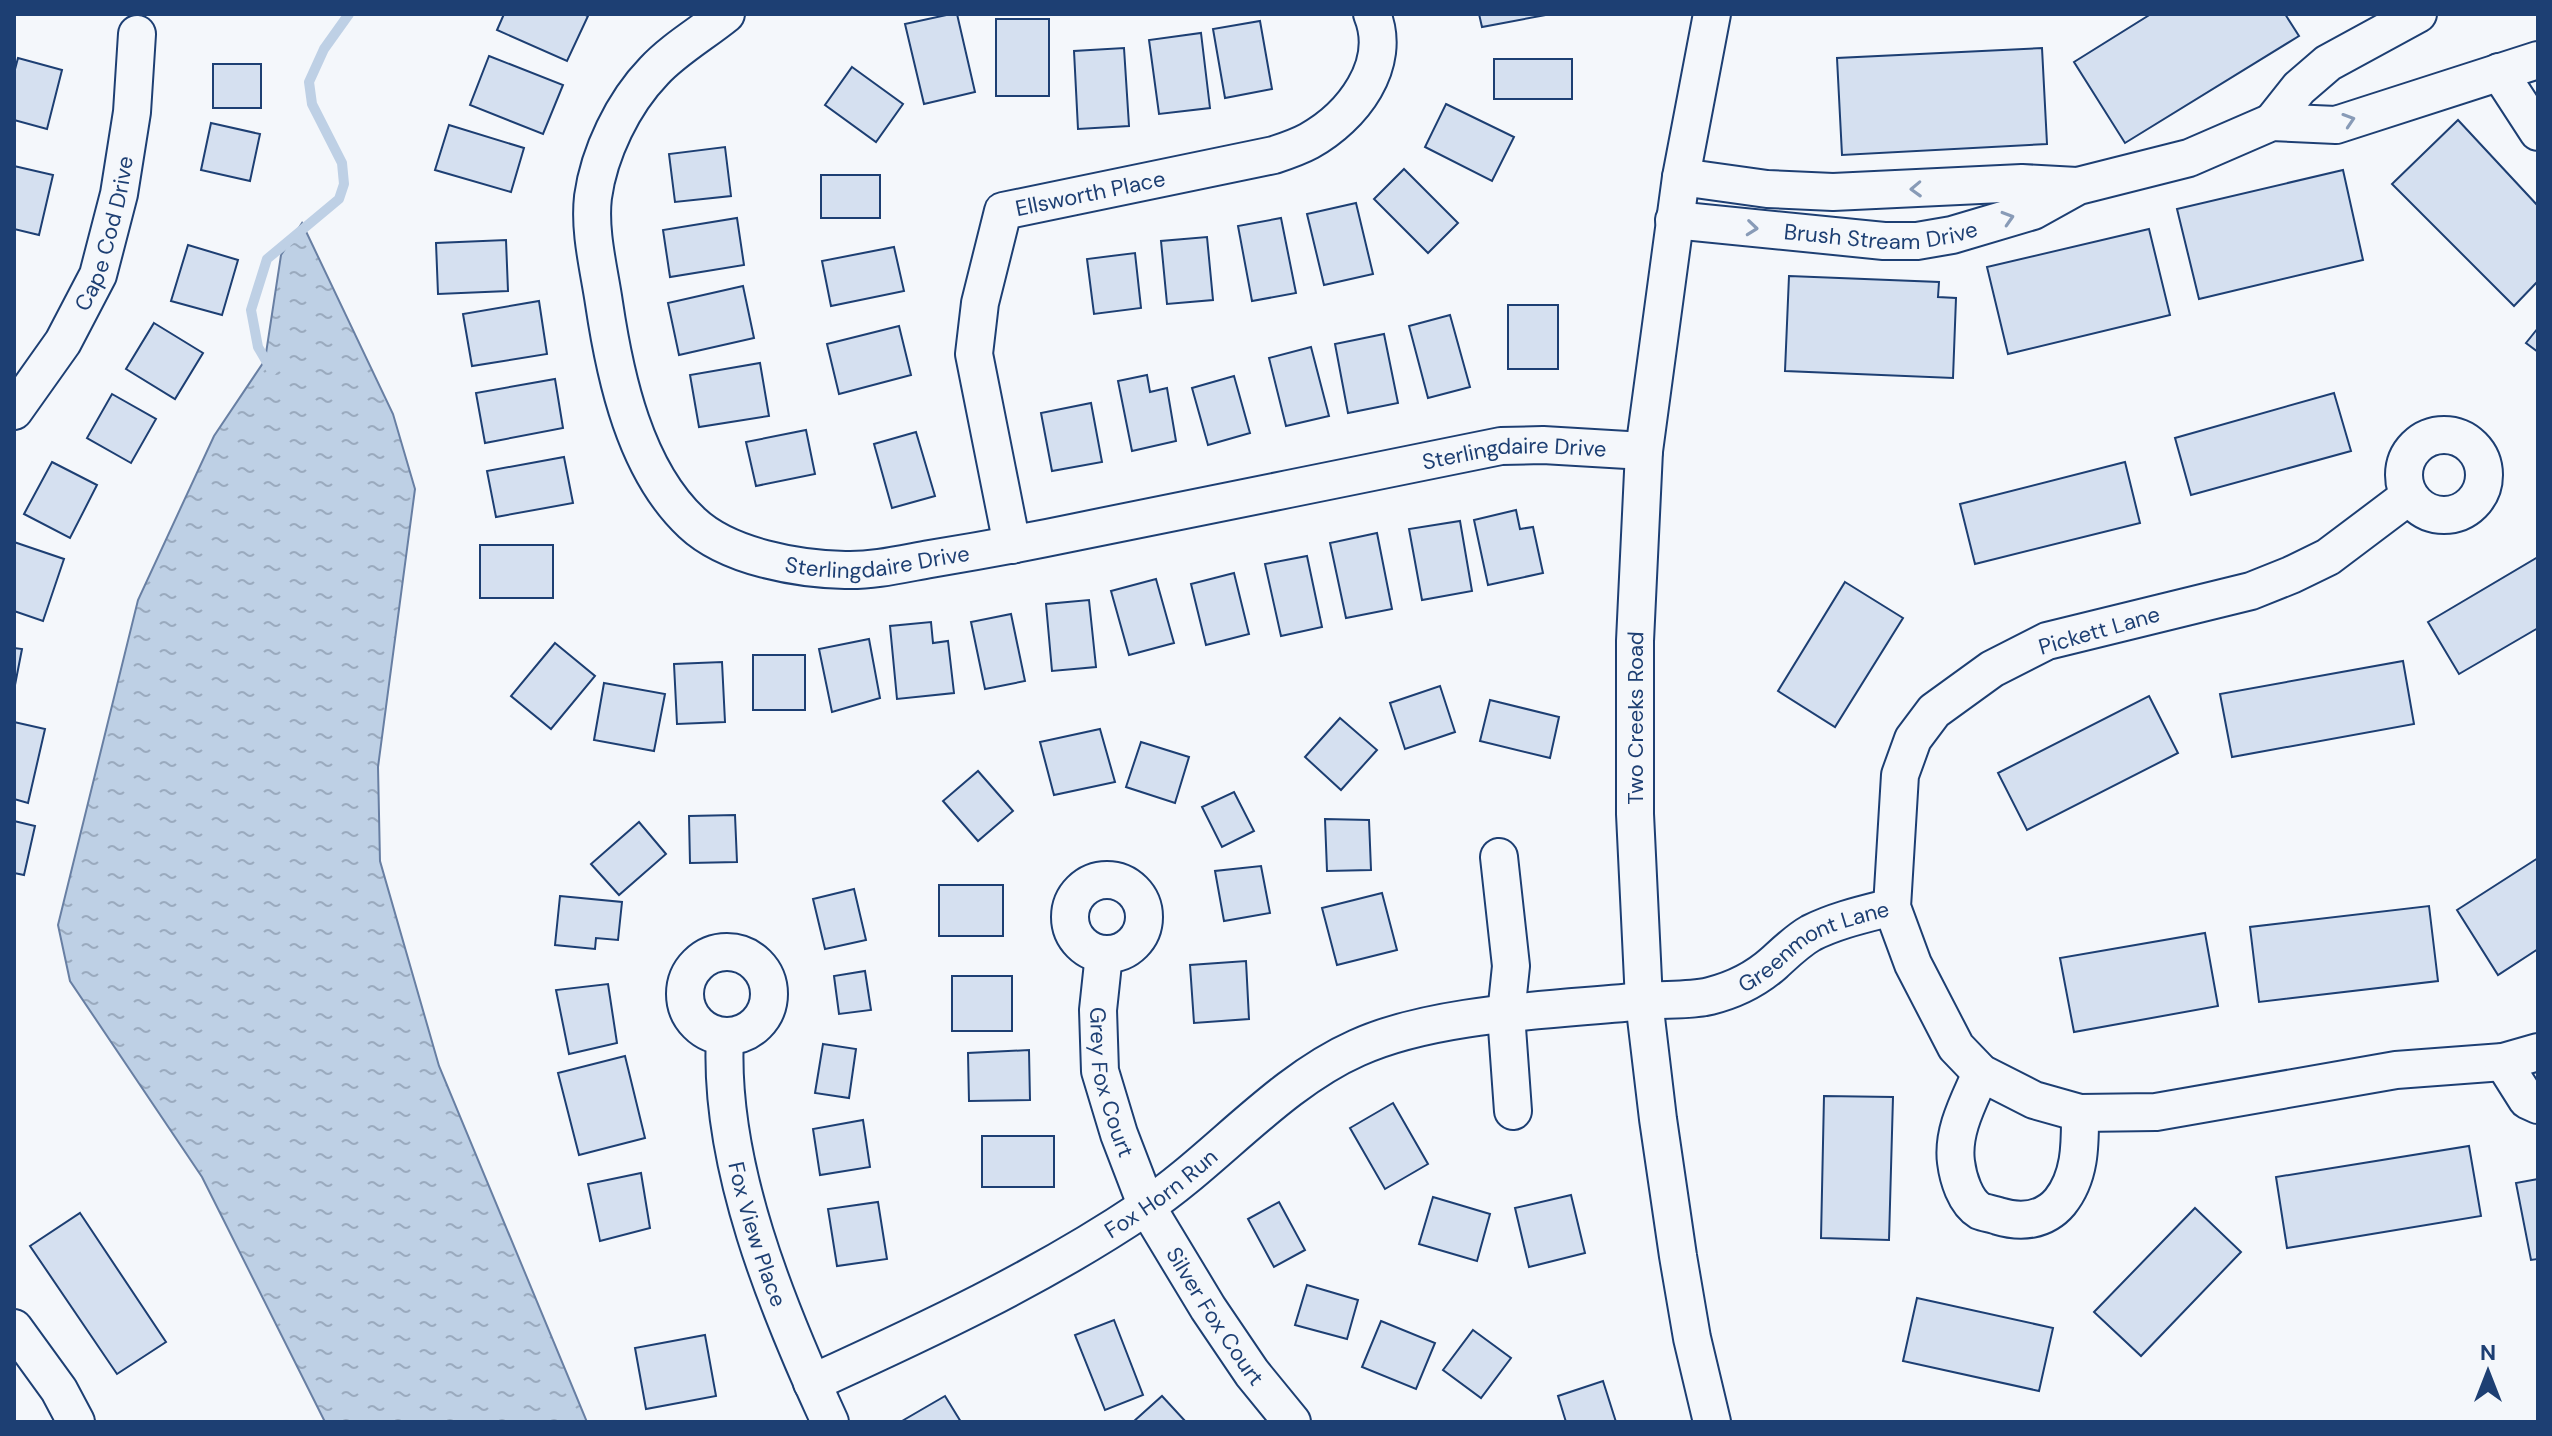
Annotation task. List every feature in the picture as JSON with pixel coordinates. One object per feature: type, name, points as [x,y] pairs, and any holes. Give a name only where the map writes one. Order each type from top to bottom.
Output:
[{"type":"street","name":"Sterlingdaire Drive","points":[[726,14],[654,70],[633,98],[612,135],[593,197],[594,231],[606,313],[626,409],[667,495],[693,525],[725,544],[768,560],[806,567],[848,570],[885,567],[1012,545],[1501,446],[1543,445],[1644,451]]},
{"type":"street","name":"Ellsworth Place","points":[[1012,545],[974,354],[980,303],[1003,211],[1274,155],[1307,142],[1335,123],[1358,98],[1374,72],[1378,38],[1372,14]]},
{"type":"street","name":"Two Creeks Road","points":[[1712,14],[1674,220],[1644,451],[1635,641],[1635,814],[1644,1001],[1678,1256],[1692,1338],[1712,1422]]},
{"type":"street","name":"Brush Stream Drive","points":[[2272,122],[2299,88],[2328,63],[2418,14]]},
{"type":"street","name":"Cape Cod Drive","points":[[14,411],[63,342],[98,275],[119,194],[132,112],[137,34]]},
{"type":"street","name":"Brush Stream Drive","points":[[1674,220],[1884,241],[1917,241],[1952,235],[2033,211],[2078,186],[2189,158],[2272,122],[2336,125],[2538,60]]},
{"type":"street","points":[[2499,72],[2538,132]]},
{"type":"street","name":"Brush Stream Drive","points":[[1681,177],[1767,189],[1833,192],[2022,183],[2078,186]]},
{"type":"street","name":"Pickett Lane","points":[[1892,907],[1900,775],[1913,739],[1934,711],[1992,669],[2047,641],[2251,591],[2291,575],[2328,557],[2409,496]]},
{"type":"street","points":[[1499,857],[1511,966],[1506,1014],[1513,1111]]},
{"type":"street","name":"Greenmont Lane","points":[[1644,1001],[1705,997],[1739,988],[1812,933],[1850,917],[1892,907],[1913,964],[1956,1047],[1981,1073],[2034,1100],[2080,1113],[2156,1112],[2396,1070],[2503,1062],[2538,1052]]},
{"type":"street","name":"Grey Fox Court","points":[[1104,954],[1098,1010],[1100,1071],[1119,1134],[1147,1207]]},
{"type":"street","name":"Fox Horn Run","points":[[812,1383],[979,1304],[1064,1258],[1147,1207],[1302,1080],[1357,1048],[1439,1024],[1506,1014],[1644,1001]]},
{"type":"street","name":"Fox View Place","points":[[725,1036],[725,1097],[756,1236],[830,1422]]},
{"type":"street","points":[[2503,1062],[2527,1100],[2538,1105]]},
{"type":"street","points":[[1981,1073],[1960,1121],[1956,1161],[1964,1192],[1980,1211],[2014,1221],[2040,1218],[2059,1202],[2072,1180],[2080,1154],[2080,1113]]},
{"type":"street","name":"Silver Fox Court","points":[[1147,1207],[1208,1308],[1252,1373],[1292,1422]]},
{"type":"street","points":[[14,1328],[59,1390],[76,1422]]},
{"type":"water","points":[[302,223],[393,414],[415,489],[378,767],[380,861],[439,1066],[587,1422],[325,1422],[202,1177],[70,981],[58,925],[138,600],[214,436],[265,360],[281,255]]},
{"type":"building","points":[[504,14],[588,16],[567,61],[497,30]]},
{"type":"building","points":[[957,14],[975,92],[924,104],[905,24]]},
{"type":"building","points":[[1479,14],[1551,14],[1482,27]]},
{"type":"building","points":[[2151,14],[2285,14],[2299,36],[2125,143],[2074,62]]},
{"type":"building","points":[[996,19],[1049,19],[1049,96],[996,96]]},
{"type":"building","points":[[1260,21],[1272,89],[1225,98],[1213,29]]},
{"type":"building","points":[[1201,33],[1210,108],[1159,114],[1149,40]]},
{"type":"building","points":[[1124,48],[1129,126],[1078,129],[1074,51]]},
{"type":"building","points":[[2042,48],[2047,144],[1842,155],[1837,58]]},
{"type":"building","points":[[489,56],[563,85],[543,134],[470,105]]},
{"type":"building","points":[[18,58],[62,70],[47,129],[14,120],[14,73]]},
{"type":"building","points":[[1494,59],[1572,59],[1572,99],[1494,99]]},
{"type":"building","points":[[213,64],[261,64],[261,108],[213,108]]},
{"type":"building","points":[[852,67],[903,104],[876,142],[825,105]]},
{"type":"building","points":[[1446,104],[1514,137],[1492,181],[1425,147]]},
{"type":"building","points":[[2458,120],[2538,206],[2538,281],[2514,306],[2392,184]]},
{"type":"building","points":[[211,123],[260,134],[250,181],[201,170]]},
{"type":"building","points":[[449,125],[524,148],[511,192],[435,170]]},
{"type":"building","points":[[725,147],[731,196],[675,202],[669,154]]},
{"type":"building","points":[[14,166],[53,175],[39,235],[14,229]]},
{"type":"building","points":[[1404,169],[1458,223],[1428,253],[1374,199]]},
{"type":"building","points":[[2343,170],[2363,260],[2199,299],[2177,209]]},
{"type":"building","points":[[821,175],[880,175],[880,218],[821,218]]},
{"type":"building","points":[[1356,203],[1373,274],[1324,285],[1307,214]]},
{"type":"building","points":[[737,218],[744,265],[670,277],[663,230]]},
{"type":"building","points":[[1281,218],[1296,293],[1252,301],[1238,226]]},
{"type":"building","points":[[2149,229],[2170,315],[2008,354],[1987,267]]},
{"type":"building","points":[[1207,237],[1213,300],[1167,304],[1161,241]]},
{"type":"building","points":[[506,240],[508,291],[438,294],[436,243]]},
{"type":"building","points":[[188,245],[238,260],[222,315],[171,301]]},
{"type":"building","points":[[894,247],[904,291],[831,306],[822,261]]},
{"type":"building","points":[[1135,253],[1141,308],[1094,314],[1087,259]]},
{"type":"building","points":[[1789,276],[1939,282],[1938,297],[1956,298],[1953,378],[1785,371]]},
{"type":"building","points":[[743,286],[754,338],[679,355],[668,303]]},
{"type":"building","points":[[539,301],[547,354],[472,366],[463,314]]},
{"type":"building","points":[[1508,305],[1558,305],[1558,369],[1508,369]]},
{"type":"building","points":[[1450,315],[1470,387],[1428,398],[1409,326]]},
{"type":"building","points":[[154,323],[203,353],[175,399],[126,369]]},
{"type":"building","points":[[899,326],[911,375],[839,394],[827,344]]},
{"type":"building","points":[[2538,328],[2538,352],[2526,343]]},
{"type":"building","points":[[1384,334],[1398,403],[1348,413],[1335,344]]},
{"type":"building","points":[[1311,347],[1329,416],[1286,426],[1269,358]]},
{"type":"building","points":[[760,363],[769,416],[699,427],[690,375]]},
{"type":"building","points":[[1147,375],[1150,392],[1167,388],[1176,441],[1132,451],[1118,381]]},
{"type":"building","points":[[1234,376],[1250,433],[1208,445],[1192,388]]},
{"type":"building","points":[[555,379],[563,428],[485,443],[476,393]]},
{"type":"building","points":[[2334,393],[2351,451],[2191,495],[2175,438]]},
{"type":"building","points":[[112,394],[156,419],[131,463],[87,438]]},
{"type":"building","points":[[1091,403],[1102,462],[1052,471],[1041,413]]},
{"type":"building","points":[[806,430],[815,474],[756,486],[746,442]]},
{"type":"building","points":[[916,432],[935,496],[892,508],[874,444]]},
{"type":"building","points":[[564,457],[573,503],[496,517],[487,471]]},
{"type":"building","points":[[52,462],[97,485],[70,538],[24,514]]},
{"type":"building","points":[[2125,462],[2140,523],[1975,564],[1960,504]]},
{"type":"building","points":[[1516,510],[1520,529],[1533,527],[1543,573],[1488,585],[1474,520]]},
{"type":"building","points":[[1460,521],[1472,591],[1422,600],[1409,529]]},
{"type":"building","points":[[1377,533],[1392,609],[1346,618],[1330,543]]},
{"type":"building","points":[[14,542],[64,559],[43,621],[14,611]]},
{"type":"building","points":[[480,545],[553,545],[553,598],[480,598]]},
{"type":"building","points":[[1307,556],[1322,627],[1281,636],[1265,564]]},
{"type":"building","points":[[2538,557],[2538,628],[2459,674],[2428,622]]},
{"type":"building","points":[[1234,573],[1249,634],[1206,645],[1191,584]]},
{"type":"building","points":[[1156,579],[1174,643],[1129,655],[1111,591]]},
{"type":"building","points":[[1845,582],[1903,618],[1835,727],[1778,691]]},
{"type":"building","points":[[1089,600],[1096,667],[1052,671],[1046,604]]},
{"type":"building","points":[[1011,614],[1025,681],[985,689],[971,622]]},
{"type":"building","points":[[931,622],[933,643],[948,641],[954,693],[897,699],[890,626]]},
{"type":"building","points":[[869,639],[880,698],[832,712],[819,649]]},
{"type":"building","points":[[555,643],[595,676],[551,729],[511,696]]},
{"type":"building","points":[[14,648],[22,649],[14,690]]},
{"type":"building","points":[[753,655],[805,655],[805,710],[753,710]]},
{"type":"building","points":[[2403,661],[2414,724],[2232,757],[2220,694]]},
{"type":"building","points":[[722,662],[725,722],[677,724],[674,664]]},
{"type":"building","points":[[604,683],[665,694],[654,751],[594,740]]},
{"type":"building","points":[[1440,686],[1455,732],[1405,749],[1390,703]]},
{"type":"building","points":[[2149,696],[2178,753],[2027,830],[1998,773]]},
{"type":"building","points":[[1490,700],[1559,717],[1550,758],[1480,741]]},
{"type":"building","points":[[1340,718],[1377,750],[1341,790],[1305,757]]},
{"type":"building","points":[[14,722],[45,729],[28,803],[14,799]]},
{"type":"building","points":[[1100,729],[1115,782],[1054,795],[1040,742]]},
{"type":"building","points":[[1141,742],[1189,757],[1175,803],[1126,787]]},
{"type":"building","points":[[978,771],[1013,811],[978,841],[943,801]]},
{"type":"building","points":[[1234,792],[1254,831],[1222,847],[1202,807]]},
{"type":"building","points":[[735,815],[737,862],[690,863],[689,816]]},
{"type":"building","points":[[1325,819],[1369,820],[1371,870],[1327,871]]},
{"type":"building","points":[[14,821],[35,826],[24,875],[14,873]]},
{"type":"building","points":[[639,822],[666,854],[619,895],[591,864]]},
{"type":"building","points":[[2538,858],[2538,949],[2498,975],[2457,910]]},
{"type":"building","points":[[1261,866],[1270,913],[1224,921],[1215,871]]},
{"type":"building","points":[[939,885],[1003,885],[1003,936],[939,936]]},
{"type":"building","points":[[854,889],[866,940],[825,949],[813,899]]},
{"type":"building","points":[[1382,893],[1397,950],[1337,965],[1322,908]]},
{"type":"building","points":[[560,896],[622,902],[618,940],[596,938],[595,949],[555,945]]},
{"type":"building","points":[[2429,906],[2438,981],[2259,1002],[2250,927]]},
{"type":"building","points":[[2205,933],[2218,1006],[2074,1032],[2060,958]]},
{"type":"building","points":[[1246,961],[1249,1019],[1194,1023],[1190,965]]},
{"type":"building","points":[[865,971],[871,1010],[839,1014],[834,976]]},
{"type":"building","points":[[952,976],[1012,976],[1012,1031],[952,1031]]},
{"type":"building","points":[[608,984],[617,1043],[569,1054],[556,990]]},
{"type":"building","points":[[823,1044],[856,1049],[849,1098],[815,1093]]},
{"type":"building","points":[[1029,1050],[1030,1100],[969,1101],[968,1053]]},
{"type":"building","points":[[625,1056],[645,1138],[579,1155],[558,1073]]},
{"type":"building","points":[[1824,1096],[1893,1097],[1889,1240],[1821,1238]]},
{"type":"building","points":[[1393,1103],[1428,1164],[1385,1189],[1350,1128]]},
{"type":"building","points":[[863,1120],[870,1167],[820,1175],[813,1129]]},
{"type":"building","points":[[982,1136],[1054,1136],[1054,1187],[982,1187]]},
{"type":"building","points":[[2469,1146],[2481,1216],[2287,1248],[2276,1177]]},
{"type":"building","points":[[641,1173],[650,1228],[600,1241],[588,1184]]},
{"type":"building","points":[[2538,1179],[2538,1259],[2531,1260],[2516,1183]]},
{"type":"building","points":[[1571,1195],[1585,1253],[1529,1267],[1515,1208]]},
{"type":"building","points":[[1433,1197],[1490,1214],[1477,1261],[1419,1244]]},
{"type":"building","points":[[878,1202],[887,1259],[837,1266],[828,1209]]},
{"type":"building","points":[[1279,1202],[1305,1250],[1274,1267],[1248,1219]]},
{"type":"building","points":[[2195,1208],[2241,1252],[2141,1356],[2094,1312]]},
{"type":"building","points":[[80,1213],[166,1342],[117,1374],[30,1246]]},
{"type":"building","points":[[1307,1285],[1358,1300],[1347,1339],[1295,1325]]},
{"type":"building","points":[[1917,1298],[2053,1328],[2039,1391],[1903,1361]]},
{"type":"building","points":[[1114,1320],[1143,1395],[1105,1410],[1075,1335]]},
{"type":"building","points":[[1381,1321],[1435,1343],[1416,1389],[1362,1367]]},
{"type":"building","points":[[1473,1330],[1511,1358],[1481,1398],[1443,1370]]},
{"type":"building","points":[[705,1335],[716,1396],[646,1409],[635,1348]]},
{"type":"building","points":[[1603,1381],[1616,1422],[1566,1422],[1558,1396]]},
{"type":"building","points":[[945,1396],[961,1422],[902,1422],[902,1421]]},
{"type":"building","points":[[1162,1396],[1186,1422],[1133,1422]]},
{"type":"waterway","points":[[272,371],[258,347],[251,310],[267,259],[339,199],[344,184],[342,163],[312,104],[309,82],[324,49],[349,14]]}]
